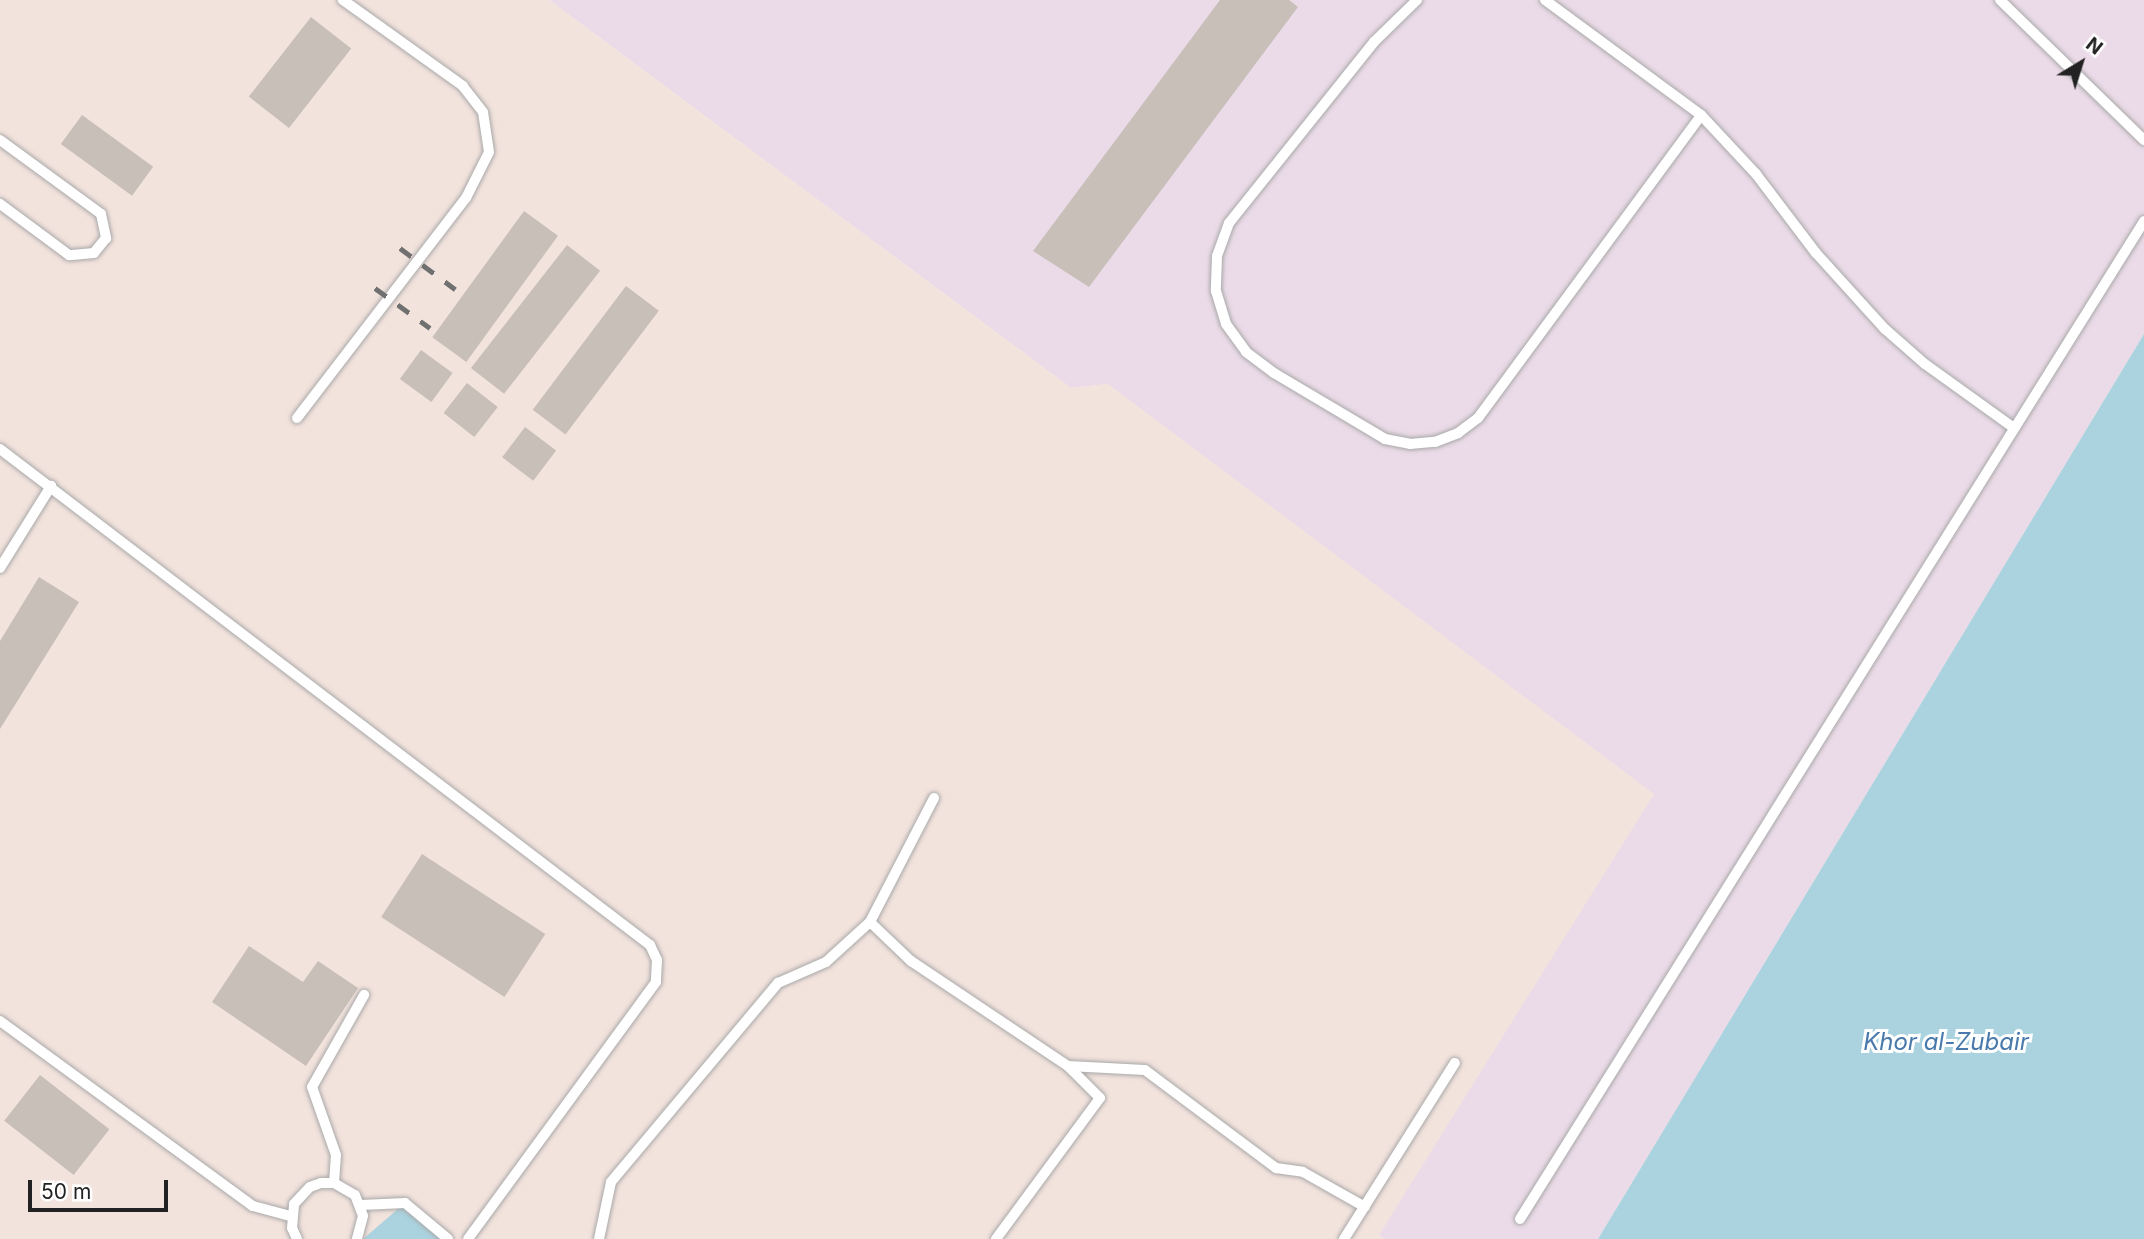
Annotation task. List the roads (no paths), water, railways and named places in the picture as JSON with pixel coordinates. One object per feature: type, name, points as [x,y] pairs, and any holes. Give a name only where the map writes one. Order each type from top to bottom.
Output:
[{"type":"lane","points":[[297,418],[466,198],[489,152],[483,112],[463,86],[343,0]]},
{"type":"lane","points":[[1417,0],[1374,43],[1243,205],[1229,223],[1217,256],[1216,291],[1226,324],[1246,352],[1274,373],[1385,439],[1409,444],[1435,442],[1458,433],[1478,418],[1701,115]]},
{"type":"lane","points":[[1545,0],[1701,115],[1756,174],[1833,272],[1885,329],[1925,365],[2014,428]]},
{"type":"lane","points":[[2000,0],[2144,140]]},
{"type":"lane","points":[[0,140],[101,214],[106,238],[94,253],[69,255],[0,204]]},
{"type":"lane","points":[[1520,1219],[2144,221]]},
{"type":"lane","points":[[0,449],[650,945],[657,960],[656,982],[468,1239]]},
{"type":"lane","points":[[0,568],[51,486]]},
{"type":"lane","points":[[599,1239],[611,1181],[778,983],[826,962],[870,922],[934,798]]},
{"type":"lane","points":[[870,922],[911,961],[1068,1066],[1100,1098],[996,1239]]},
{"type":"lane","points":[[334,1183],[335,1155],[312,1087],[364,995]]},
{"type":"lane","points":[[0,1021],[253,1206],[291,1216]]},
{"type":"lane","points":[[1344,1239],[1455,1063]]},
{"type":"lane","points":[[1068,1066],[1145,1070],[1276,1168],[1303,1172],[1365,1207]]},
{"type":"lane","points":[[297,1239],[291,1216],[293,1204],[310,1186],[334,1183],[345,1187],[361,1205],[362,1228],[357,1239]]},
{"type":"lane","points":[[361,1205],[405,1203],[448,1239]]},
{"type":"water","name":"Khor al-Zubair","points":[[2144,334],[2144,1239],[1598,1239],[1861,803]]},
{"type":"water","points":[[405,1203],[450,1239],[363,1239]]},
{"type":"railway","points":[[400,248],[455,289]]},
{"type":"railway","points":[[375,288],[430,328]]}]
